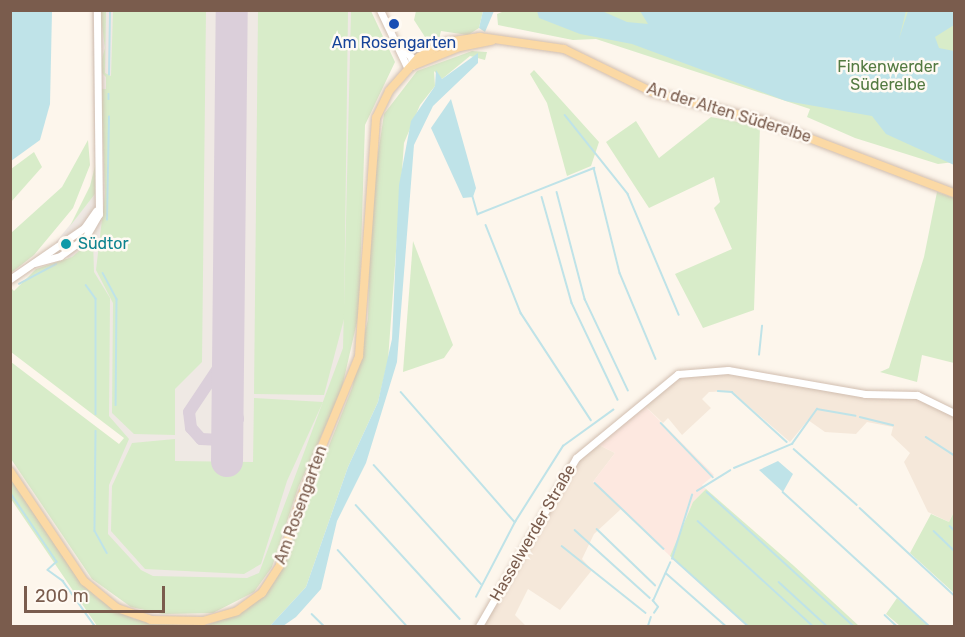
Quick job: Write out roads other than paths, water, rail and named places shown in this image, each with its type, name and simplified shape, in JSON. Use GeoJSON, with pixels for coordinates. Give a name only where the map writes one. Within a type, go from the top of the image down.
{"type":"FeatureCollection","features":[{"type":"Feature","properties":{"kind":"main road","name":"An der Alten Süderelbe"},"geometry":{"type":"LineString","coordinates":[[430,48],[474,37],[564,49],[652,92],[733,112],[954,193]]}},
{"type":"Feature","properties":{"kind":"main road","name":"An der Alten Süderelbe"},"geometry":{"type":"LineString","coordinates":[[410,68],[460,47],[503,40]]}},
{"type":"Feature","properties":{"kind":"main road"},"geometry":{"type":"LineString","coordinates":[[410,68],[430,48]]}},
{"type":"Feature","properties":{"kind":"main road","name":"Am Rosengarten"},"geometry":{"type":"LineString","coordinates":[[10,471],[80,575],[117,608],[151,620],[203,621],[237,611],[262,593],[280,565],[307,481],[353,376],[365,316],[372,135],[386,97],[410,68]]}},
{"type":"Feature","properties":{"kind":"street"},"geometry":{"type":"LineString","coordinates":[[34,262],[60,256],[85,238],[100,209],[98,10]]}},
{"type":"Feature","properties":{"kind":"street"},"geometry":{"type":"LineString","coordinates":[[380,10],[410,68]]}},
{"type":"Feature","properties":{"kind":"street"},"geometry":{"type":"LineString","coordinates":[[394,40],[402,47],[410,68]]}},
{"type":"Feature","properties":{"kind":"street"},"geometry":{"type":"LineString","coordinates":[[402,47],[430,48]]}},
{"type":"Feature","properties":{"kind":"street"},"geometry":{"type":"LineString","coordinates":[[10,279],[83,225],[101,197]]}},
{"type":"Feature","properties":{"kind":"street","name":"Hasselwerder Straße"},"geometry":{"type":"LineString","coordinates":[[479,627],[576,458],[678,374],[728,370],[865,394],[917,395],[954,413]]}},
{"type":"Feature","properties":{"kind":"water"},"geometry":{"type":"Polygon","coordinates":[[[11,10],[52,11],[50,104],[40,140],[11,161],[11,10]]]}},
{"type":"Feature","properties":{"kind":"water"},"geometry":{"type":"Polygon","coordinates":[[[483,11],[494,11],[485,32],[479,28],[483,11]]]}},
{"type":"Feature","properties":{"kind":"water","name":"Finkenwerder Süderelbe"},"geometry":{"type":"Polygon","coordinates":[[[537,11],[602,11],[627,22],[648,24],[640,11],[906,11],[899,39],[908,11],[954,11],[954,25],[935,37],[939,48],[954,51],[954,165],[886,134],[872,116],[786,101],[632,44],[580,34],[539,18],[537,11]]]}},
{"type":"Feature","properties":{"kind":"water"},"geometry":{"type":"Polygon","coordinates":[[[478,53],[478,63],[433,106],[414,145],[397,362],[366,463],[337,521],[321,589],[296,617],[283,626],[270,626],[306,587],[348,467],[378,402],[392,339],[399,185],[411,121],[435,86],[436,70],[442,79],[478,53]]]}},
{"type":"Feature","properties":{"kind":"water"},"geometry":{"type":"Polygon","coordinates":[[[451,99],[476,188],[473,197],[463,198],[431,128],[451,99]]]}},
{"type":"Feature","properties":{"kind":"water"},"geometry":{"type":"Polygon","coordinates":[[[778,461],[793,474],[783,492],[759,470],[778,461]]]}},
{"type":"Feature","properties":{"kind":"waterway"},"geometry":{"type":"LineString","coordinates":[[109,75],[110,10]]}},
{"type":"Feature","properties":{"kind":"waterway"},"geometry":{"type":"LineString","coordinates":[[109,94],[109,99]]}},
{"type":"Feature","properties":{"kind":"waterway"},"geometry":{"type":"LineString","coordinates":[[565,115],[628,194],[679,315]]}},
{"type":"Feature","properties":{"kind":"waterway"},"geometry":{"type":"LineString","coordinates":[[107,220],[109,117]]}},
{"type":"Feature","properties":{"kind":"waterway"},"geometry":{"type":"LineString","coordinates":[[473,197],[478,214],[594,168],[620,273],[656,359]]}},
{"type":"Feature","properties":{"kind":"waterway"},"geometry":{"type":"LineString","coordinates":[[557,192],[585,299],[628,390]]}},
{"type":"Feature","properties":{"kind":"waterway"},"geometry":{"type":"LineString","coordinates":[[542,197],[572,303],[618,400]]}},
{"type":"Feature","properties":{"kind":"waterway"},"geometry":{"type":"LineString","coordinates":[[486,225],[521,313],[591,420]]}},
{"type":"Feature","properties":{"kind":"waterway"},"geometry":{"type":"LineString","coordinates":[[19,284],[56,264]]}},
{"type":"Feature","properties":{"kind":"waterway"},"geometry":{"type":"LineString","coordinates":[[103,273],[117,299],[116,405]]}},
{"type":"Feature","properties":{"kind":"waterway"},"geometry":{"type":"LineString","coordinates":[[86,285],[96,299],[96,414]]}},
{"type":"Feature","properties":{"kind":"waterway"},"geometry":{"type":"LineString","coordinates":[[759,355],[762,326]]}},
{"type":"Feature","properties":{"kind":"waterway"},"geometry":{"type":"LineString","coordinates":[[718,391],[732,392],[787,442]]}},
{"type":"Feature","properties":{"kind":"waterway"},"geometry":{"type":"LineString","coordinates":[[401,392],[515,522]]}},
{"type":"Feature","properties":{"kind":"waterway"},"geometry":{"type":"LineString","coordinates":[[734,468],[792,444],[817,409],[855,416]]}},
{"type":"Feature","properties":{"kind":"waterway"},"geometry":{"type":"LineString","coordinates":[[476,597],[515,522],[563,446],[613,410]]}},
{"type":"Feature","properties":{"kind":"waterway"},"geometry":{"type":"LineString","coordinates":[[860,417],[893,425]]}},
{"type":"Feature","properties":{"kind":"waterway"},"geometry":{"type":"LineString","coordinates":[[661,423],[713,477]]}},
{"type":"Feature","properties":{"kind":"waterway"},"geometry":{"type":"LineString","coordinates":[[96,431],[95,531],[107,553]]}},
{"type":"Feature","properties":{"kind":"waterway"},"geometry":{"type":"LineString","coordinates":[[926,437],[954,455]]}},
{"type":"Feature","properties":{"kind":"waterway"},"geometry":{"type":"LineString","coordinates":[[794,449],[857,505]]}},
{"type":"Feature","properties":{"kind":"waterway"},"geometry":{"type":"LineString","coordinates":[[374,465],[481,584]]}},
{"type":"Feature","properties":{"kind":"waterway"},"geometry":{"type":"LineString","coordinates":[[697,491],[730,470]]}},
{"type":"Feature","properties":{"kind":"waterway"},"geometry":{"type":"LineString","coordinates":[[595,483],[664,549]]}},
{"type":"Feature","properties":{"kind":"waterway"},"geometry":{"type":"LineString","coordinates":[[10,492],[57,562],[48,570],[63,581],[95,626]]}},
{"type":"Feature","properties":{"kind":"waterway"},"geometry":{"type":"LineString","coordinates":[[707,492],[854,626]]}},
{"type":"Feature","properties":{"kind":"waterway"},"geometry":{"type":"LineString","coordinates":[[783,492],[929,626]]}},
{"type":"Feature","properties":{"kind":"waterway"},"geometry":{"type":"LineString","coordinates":[[672,559],[692,495]]}},
{"type":"Feature","properties":{"kind":"waterway"},"geometry":{"type":"LineString","coordinates":[[356,505],[460,619]]}},
{"type":"Feature","properties":{"kind":"waterway"},"geometry":{"type":"LineString","coordinates":[[860,508],[954,595]]}},
{"type":"Feature","properties":{"kind":"waterway"},"geometry":{"type":"LineString","coordinates":[[698,521],[813,626]]}},
{"type":"Feature","properties":{"kind":"waterway"},"geometry":{"type":"LineString","coordinates":[[950,526],[954,530]]}},
{"type":"Feature","properties":{"kind":"waterway"},"geometry":{"type":"LineString","coordinates":[[597,529],[655,585]]}},
{"type":"Feature","properties":{"kind":"waterway"},"geometry":{"type":"LineString","coordinates":[[575,530],[650,598]]}},
{"type":"Feature","properties":{"kind":"waterway"},"geometry":{"type":"LineString","coordinates":[[934,531],[954,550]]}},
{"type":"Feature","properties":{"kind":"waterway"},"geometry":{"type":"LineString","coordinates":[[562,546],[646,613]]}},
{"type":"Feature","properties":{"kind":"waterway"},"geometry":{"type":"LineString","coordinates":[[338,550],[407,626]]}},
{"type":"Feature","properties":{"kind":"waterway"},"geometry":{"type":"LineString","coordinates":[[673,558],[748,626]]}},
{"type":"Feature","properties":{"kind":"waterway"},"geometry":{"type":"LineString","coordinates":[[654,613],[658,607],[653,601],[670,563]]}},
{"type":"Feature","properties":{"kind":"waterway"},"geometry":{"type":"LineString","coordinates":[[666,573],[726,626]]}},
{"type":"Feature","properties":{"kind":"waterway"},"geometry":{"type":"LineString","coordinates":[[779,582],[827,626]]}},
{"type":"Feature","properties":{"kind":"waterway"},"geometry":{"type":"LineString","coordinates":[[312,614],[324,626]]}},
{"type":"Feature","properties":{"kind":"waterway"},"geometry":{"type":"LineString","coordinates":[[885,615],[897,626]]}},
{"type":"Feature","properties":{"kind":"waterway"},"geometry":{"type":"LineString","coordinates":[[648,626],[651,617]]}},
{"type":"Feature","properties":{"kind":"place","name":"Am Rosengarten"},"geometry":{"type":"Point","coordinates":[394,24]}},
{"type":"Feature","properties":{"kind":"place","name":"Südtor"},"geometry":{"type":"Point","coordinates":[66,244]}}]}
